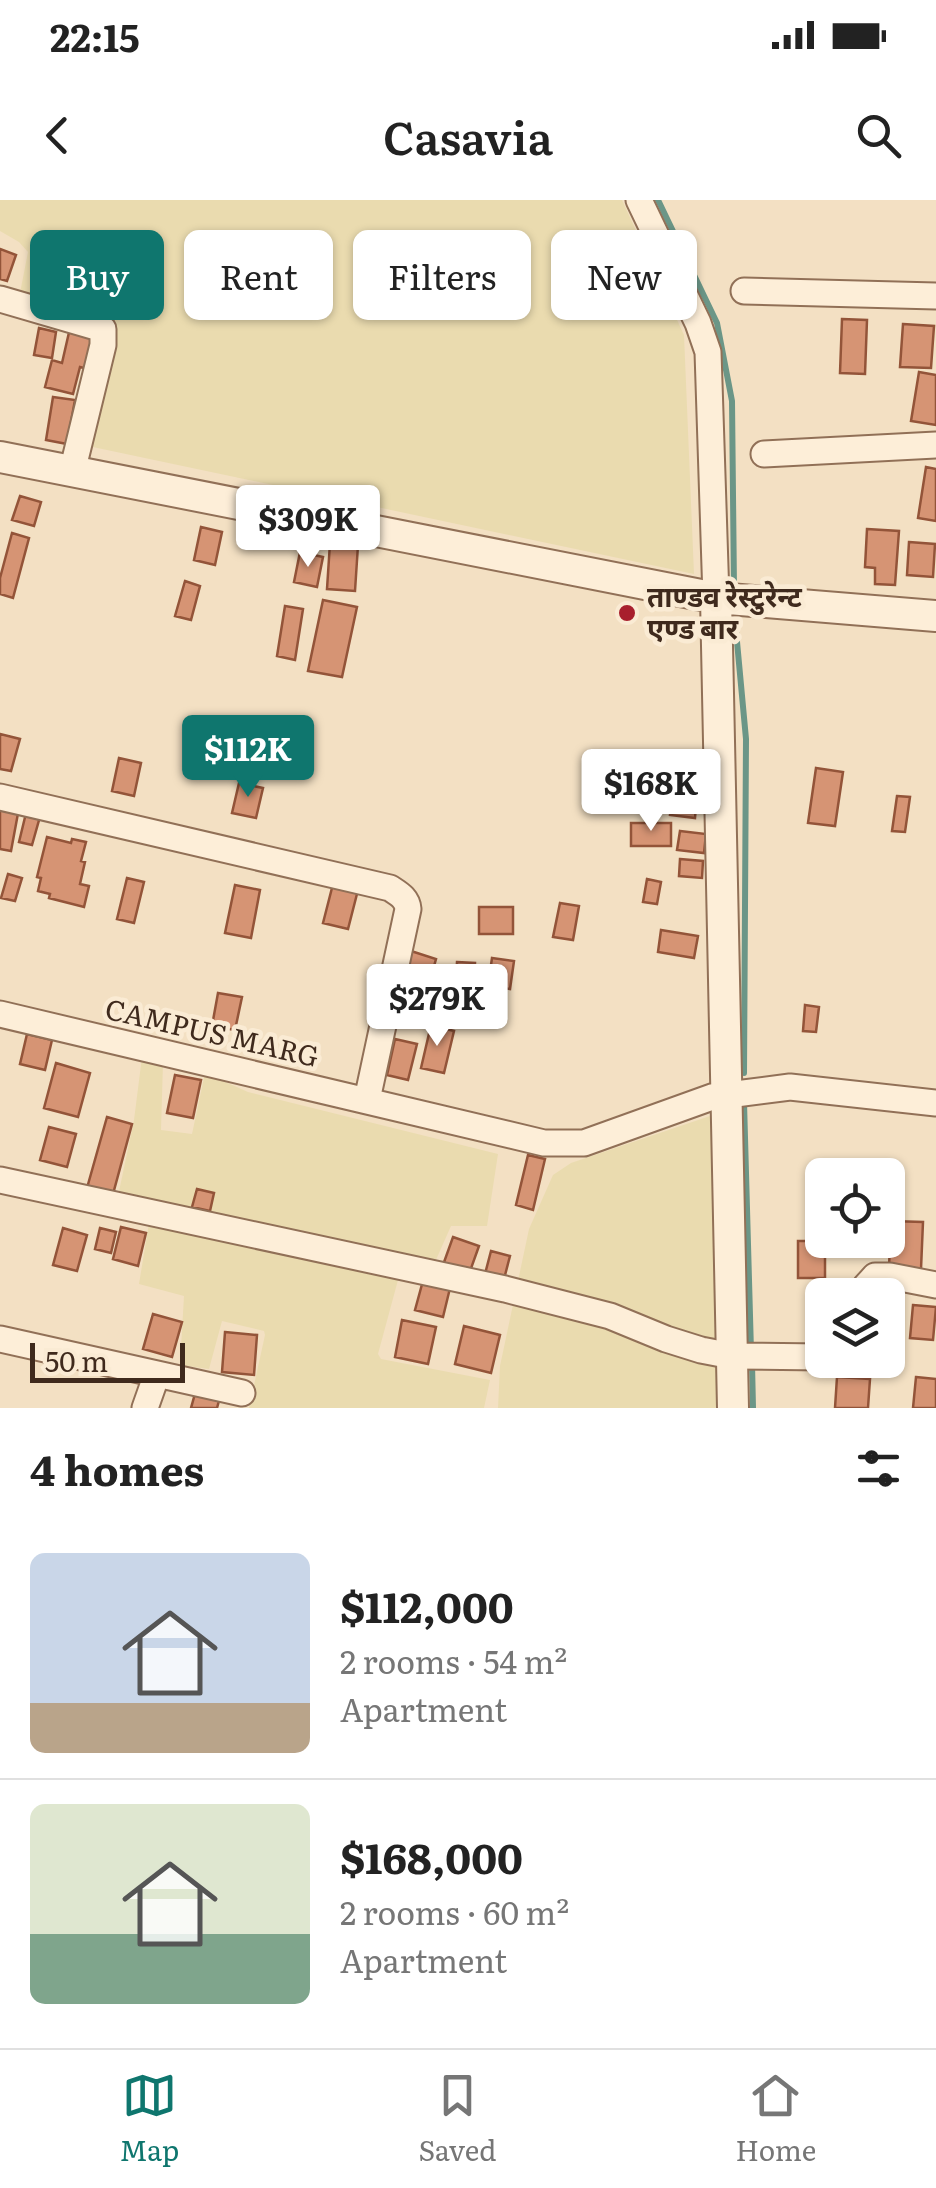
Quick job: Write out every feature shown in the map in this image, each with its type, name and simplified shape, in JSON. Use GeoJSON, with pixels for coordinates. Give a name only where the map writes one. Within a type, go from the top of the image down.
{"type":"FeatureCollection","features":[{"type":"Feature","properties":{"kind":"street"},"geometry":{"type":"LineString","coordinates":[[639,200],[708,352],[733,1408]]}},
{"type":"Feature","properties":{"kind":"street"},"geometry":{"type":"LineString","coordinates":[[744,291],[936,296]]}},
{"type":"Feature","properties":{"kind":"street"},"geometry":{"type":"LineString","coordinates":[[0,299],[102,329],[104,338],[72,472]]}},
{"type":"Feature","properties":{"kind":"street"},"geometry":{"type":"LineString","coordinates":[[764,454],[936,445]]}},
{"type":"Feature","properties":{"kind":"street"},"geometry":{"type":"LineString","coordinates":[[0,457],[716,598],[936,616]]}},
{"type":"Feature","properties":{"kind":"street"},"geometry":{"type":"LineString","coordinates":[[0,797],[390,888],[401,895],[408,909],[367,1100]]}},
{"type":"Feature","properties":{"kind":"street","name":"CAMPUS MARG"},"geometry":{"type":"LineString","coordinates":[[0,1014],[564,1145],[584,1143],[712,1097],[790,1087],[936,1102]]}},
{"type":"Feature","properties":{"kind":"street"},"geometry":{"type":"LineString","coordinates":[[0,1180],[505,1289],[610,1316],[701,1350],[732,1356],[805,1357]]}},
{"type":"Feature","properties":{"kind":"street"},"geometry":{"type":"LineString","coordinates":[[874,1278],[900,1278]]}},
{"type":"Feature","properties":{"kind":"street"},"geometry":{"type":"LineString","coordinates":[[905,1279],[936,1285]]}},
{"type":"Feature","properties":{"kind":"street"},"geometry":{"type":"LineString","coordinates":[[0,1339],[242,1393]]}},
{"type":"Feature","properties":{"kind":"street"},"geometry":{"type":"LineString","coordinates":[[145,1408],[157,1374]]}},
{"type":"Feature","properties":{"kind":"shaded area"},"geometry":{"type":"Polygon","coordinates":[[[0,200],[622,200],[636,230],[551,230],[551,320],[677,320],[684,335],[694,574],[88,446],[111,320],[164,320],[164,230],[30,230],[30,296],[20,293],[28,252],[0,231],[0,200]]]}},
{"type":"Feature","properties":{"kind":"shaded area"},"geometry":{"type":"Polygon","coordinates":[[[142,1057],[163,1063],[161,1130],[192,1134],[205,1073],[248,1092],[498,1154],[487,1226],[451,1226],[435,1262],[401,1269],[378,1354],[381,1359],[490,1380],[484,1408],[249,1408],[264,1331],[222,1321],[209,1369],[180,1365],[184,1296],[139,1284],[151,1211],[117,1201],[142,1057]]]}},
{"type":"Feature","properties":{"kind":"shaded area"},"geometry":{"type":"Polygon","coordinates":[[[710,1116],[718,1135],[721,1408],[498,1408],[500,1366],[529,1229],[553,1175],[571,1163],[710,1116]]]}},
{"type":"Feature","properties":{"kind":"building"},"geometry":{"type":"Polygon","coordinates":[[[0,249],[16,255],[7,281],[0,279],[0,249]]]}},
{"type":"Feature","properties":{"kind":"building"},"geometry":{"type":"Polygon","coordinates":[[[842,319],[867,320],[865,374],[840,373],[842,319]]]}},
{"type":"Feature","properties":{"kind":"building"},"geometry":{"type":"Polygon","coordinates":[[[903,324],[934,326],[931,368],[900,367],[903,324]]]}},
{"type":"Feature","properties":{"kind":"building"},"geometry":{"type":"Polygon","coordinates":[[[39,328],[56,332],[52,358],[34,355],[39,328]]]}},
{"type":"Feature","properties":{"kind":"building"},"geometry":{"type":"Polygon","coordinates":[[[70,328],[97,335],[88,369],[80,367],[73,394],[45,387],[52,360],[62,363],[70,328]]]}},
{"type":"Feature","properties":{"kind":"building"},"geometry":{"type":"Polygon","coordinates":[[[919,372],[936,375],[936,425],[911,421],[919,372]]]}},
{"type":"Feature","properties":{"kind":"building"},"geometry":{"type":"Polygon","coordinates":[[[53,397],[75,400],[67,444],[46,440],[53,397]]]}},
{"type":"Feature","properties":{"kind":"building"},"geometry":{"type":"Polygon","coordinates":[[[926,467],[936,469],[936,521],[918,518],[926,467]]]}},
{"type":"Feature","properties":{"kind":"building"},"geometry":{"type":"Polygon","coordinates":[[[20,496],[41,502],[34,526],[12,520],[20,496]]]}},
{"type":"Feature","properties":{"kind":"building"},"geometry":{"type":"Polygon","coordinates":[[[201,527],[222,532],[215,565],[194,560],[201,527]]]}},
{"type":"Feature","properties":{"kind":"building"},"geometry":{"type":"Polygon","coordinates":[[[867,529],[899,531],[895,585],[875,584],[875,568],[865,567],[867,529]]]}},
{"type":"Feature","properties":{"kind":"building"},"geometry":{"type":"Polygon","coordinates":[[[12,533],[29,538],[13,598],[0,594],[0,578],[12,533]]]}},
{"type":"Feature","properties":{"kind":"building"},"geometry":{"type":"Polygon","coordinates":[[[909,542],[935,544],[933,577],[907,575],[909,542]]]}},
{"type":"Feature","properties":{"kind":"building"},"geometry":{"type":"Polygon","coordinates":[[[330,543],[358,545],[355,591],[327,589],[330,543]]]}},
{"type":"Feature","properties":{"kind":"building"},"geometry":{"type":"Polygon","coordinates":[[[300,552],[323,557],[317,587],[294,582],[300,552]]]}},
{"type":"Feature","properties":{"kind":"building"},"geometry":{"type":"Polygon","coordinates":[[[185,581],[200,586],[191,620],[175,616],[185,581]]]}},
{"type":"Feature","properties":{"kind":"building"},"geometry":{"type":"Polygon","coordinates":[[[323,600],[357,607],[342,677],[308,671],[323,600]]]}},
{"type":"Feature","properties":{"kind":"building"},"geometry":{"type":"Polygon","coordinates":[[[285,606],[303,609],[295,660],[277,656],[285,606]]]}},
{"type":"Feature","properties":{"kind":"building"},"geometry":{"type":"Polygon","coordinates":[[[0,734],[20,739],[11,771],[0,769],[0,734]]]}},
{"type":"Feature","properties":{"kind":"building"},"geometry":{"type":"Polygon","coordinates":[[[119,758],[141,763],[134,796],[112,791],[119,758]]]}},
{"type":"Feature","properties":{"kind":"building"},"geometry":{"type":"Polygon","coordinates":[[[816,768],[843,772],[835,826],[808,823],[816,768]]]}},
{"type":"Feature","properties":{"kind":"building"},"geometry":{"type":"Polygon","coordinates":[[[239,783],[263,788],[256,818],[232,813],[239,783]]]}},
{"type":"Feature","properties":{"kind":"building"},"geometry":{"type":"Polygon","coordinates":[[[673,791],[697,794],[695,818],[670,815],[673,791]]]}},
{"type":"Feature","properties":{"kind":"building"},"geometry":{"type":"Polygon","coordinates":[[[897,796],[910,797],[905,832],[892,831],[897,796]]]}},
{"type":"Feature","properties":{"kind":"building"},"geometry":{"type":"Polygon","coordinates":[[[0,804],[19,808],[11,851],[0,849],[0,804]]]}},
{"type":"Feature","properties":{"kind":"building"},"geometry":{"type":"Polygon","coordinates":[[[27,809],[41,813],[32,845],[19,842],[27,809]]]}},
{"type":"Feature","properties":{"kind":"building"},"geometry":{"type":"Polygon","coordinates":[[[631,823],[671,823],[671,846],[631,846],[631,823]]]}},
{"type":"Feature","properties":{"kind":"building"},"geometry":{"type":"Polygon","coordinates":[[[680,831],[706,834],[704,853],[677,850],[680,831]]]}},
{"type":"Feature","properties":{"kind":"building"},"geometry":{"type":"Polygon","coordinates":[[[47,837],[86,842],[80,884],[89,886],[84,907],[38,891],[41,878],[37,877],[47,837]]]}},
{"type":"Feature","properties":{"kind":"building"},"geometry":{"type":"Polygon","coordinates":[[[680,859],[703,861],[702,878],[679,876],[680,859]]]}},
{"type":"Feature","properties":{"kind":"building"},"geometry":{"type":"Polygon","coordinates":[[[8,874],[22,878],[15,901],[1,898],[8,874]]]}},
{"type":"Feature","properties":{"kind":"building"},"geometry":{"type":"Polygon","coordinates":[[[127,878],[144,882],[134,923],[117,919],[127,878]]]}},
{"type":"Feature","properties":{"kind":"building"},"geometry":{"type":"Polygon","coordinates":[[[647,879],[661,882],[657,904],[643,902],[647,879]]]}},
{"type":"Feature","properties":{"kind":"building"},"geometry":{"type":"Polygon","coordinates":[[[333,884],[358,890],[348,929],[323,923],[333,884]]]}},
{"type":"Feature","properties":{"kind":"building"},"geometry":{"type":"Polygon","coordinates":[[[235,885],[260,890],[251,938],[225,933],[235,885]]]}},
{"type":"Feature","properties":{"kind":"building"},"geometry":{"type":"Polygon","coordinates":[[[560,903],[579,906],[573,940],[553,937],[560,903]]]}},
{"type":"Feature","properties":{"kind":"building"},"geometry":{"type":"Polygon","coordinates":[[[479,907],[513,907],[513,934],[479,934],[479,907]]]}},
{"type":"Feature","properties":{"kind":"building"},"geometry":{"type":"Polygon","coordinates":[[[661,930],[698,936],[694,958],[658,952],[661,930]]]}},
{"type":"Feature","properties":{"kind":"building"},"geometry":{"type":"Polygon","coordinates":[[[411,951],[436,959],[429,984],[404,976],[411,951]]]}},
{"type":"Feature","properties":{"kind":"building"},"geometry":{"type":"Polygon","coordinates":[[[492,958],[514,961],[510,989],[488,986],[492,958]]]}},
{"type":"Feature","properties":{"kind":"building"},"geometry":{"type":"Polygon","coordinates":[[[457,962],[475,963],[473,998],[455,997],[457,962]]]}},
{"type":"Feature","properties":{"kind":"building"},"geometry":{"type":"Polygon","coordinates":[[[218,993],[242,997],[235,1030],[212,1026],[218,993]]]}},
{"type":"Feature","properties":{"kind":"building"},"geometry":{"type":"Polygon","coordinates":[[[805,1005],[819,1007],[816,1032],[803,1031],[805,1005]]]}},
{"type":"Feature","properties":{"kind":"building"},"geometry":{"type":"Polygon","coordinates":[[[431,1025],[454,1031],[444,1073],[421,1068],[431,1025]]]}},
{"type":"Feature","properties":{"kind":"building"},"geometry":{"type":"Polygon","coordinates":[[[27,1034],[52,1040],[45,1070],[20,1064],[27,1034]]]}},
{"type":"Feature","properties":{"kind":"building"},"geometry":{"type":"Polygon","coordinates":[[[395,1039],[417,1044],[408,1080],[387,1075],[395,1039]]]}},
{"type":"Feature","properties":{"kind":"building"},"geometry":{"type":"Polygon","coordinates":[[[56,1063],[90,1073],[78,1117],[44,1108],[56,1063]]]}},
{"type":"Feature","properties":{"kind":"building"},"geometry":{"type":"Polygon","coordinates":[[[175,1075],[201,1080],[193,1118],[167,1113],[175,1075]]]}},
{"type":"Feature","properties":{"kind":"building"},"geometry":{"type":"Polygon","coordinates":[[[107,1117],[132,1124],[113,1194],[87,1188],[107,1117]]]}},
{"type":"Feature","properties":{"kind":"building"},"geometry":{"type":"Polygon","coordinates":[[[49,1127],[76,1134],[67,1167],[40,1160],[49,1127]]]}},
{"type":"Feature","properties":{"kind":"building"},"geometry":{"type":"Polygon","coordinates":[[[528,1155],[545,1159],[533,1210],[516,1205],[528,1155]]]}},
{"type":"Feature","properties":{"kind":"building"},"geometry":{"type":"Polygon","coordinates":[[[197,1189],[214,1193],[210,1211],[192,1207],[197,1189]]]}},
{"type":"Feature","properties":{"kind":"building"},"geometry":{"type":"Polygon","coordinates":[[[905,1221],[923,1222],[921,1269],[889,1267],[889,1258],[905,1258],[905,1221]]]}},
{"type":"Feature","properties":{"kind":"building"},"geometry":{"type":"Polygon","coordinates":[[[121,1227],[146,1233],[138,1266],[113,1259],[121,1227]]]}},
{"type":"Feature","properties":{"kind":"building"},"geometry":{"type":"Polygon","coordinates":[[[63,1228],[87,1235],[77,1271],[53,1265],[63,1228]]]}},
{"type":"Feature","properties":{"kind":"building"},"geometry":{"type":"Polygon","coordinates":[[[100,1228],[116,1232],[111,1253],[95,1249],[100,1228]]]}},
{"type":"Feature","properties":{"kind":"building"},"geometry":{"type":"Polygon","coordinates":[[[453,1237],[479,1246],[469,1274],[443,1265],[453,1237]]]}},
{"type":"Feature","properties":{"kind":"building"},"geometry":{"type":"Polygon","coordinates":[[[798,1241],[805,1241],[805,1258],[825,1258],[825,1278],[798,1278],[798,1241]]]}},
{"type":"Feature","properties":{"kind":"building"},"geometry":{"type":"Polygon","coordinates":[[[491,1251],[510,1256],[504,1279],[485,1274],[491,1251]]]}},
{"type":"Feature","properties":{"kind":"building"},"geometry":{"type":"Polygon","coordinates":[[[424,1277],[451,1284],[443,1317],[415,1310],[424,1277]]]}},
{"type":"Feature","properties":{"kind":"building"},"geometry":{"type":"Polygon","coordinates":[[[913,1305],[936,1307],[933,1340],[910,1338],[913,1305]]]}},
{"type":"Feature","properties":{"kind":"building"},"geometry":{"type":"Polygon","coordinates":[[[153,1314],[182,1322],[172,1357],[143,1349],[153,1314]]]}},
{"type":"Feature","properties":{"kind":"building"},"geometry":{"type":"Polygon","coordinates":[[[402,1320],[436,1327],[428,1364],[395,1357],[402,1320]]]}},
{"type":"Feature","properties":{"kind":"building"},"geometry":{"type":"Polygon","coordinates":[[[464,1326],[500,1335],[491,1373],[455,1364],[464,1326]]]}},
{"type":"Feature","properties":{"kind":"building"},"geometry":{"type":"Polygon","coordinates":[[[225,1332],[257,1335],[254,1375],[222,1372],[225,1332]]]}},
{"type":"Feature","properties":{"kind":"building"},"geometry":{"type":"Polygon","coordinates":[[[916,1377],[936,1379],[936,1408],[913,1408],[916,1377]]]}},
{"type":"Feature","properties":{"kind":"building"},"geometry":{"type":"Polygon","coordinates":[[[837,1378],[870,1379],[868,1408],[835,1408],[837,1378]]]}},
{"type":"Feature","properties":{"kind":"building"},"geometry":{"type":"Polygon","coordinates":[[[196,1390],[220,1397],[217,1408],[191,1408],[196,1390]]]}},
{"type":"Feature","properties":{"kind":"waterway"},"geometry":{"type":"LineString","coordinates":[[658,200],[717,323],[732,401],[734,588]]}},
{"type":"Feature","properties":{"kind":"waterway"},"geometry":{"type":"LineString","coordinates":[[735,620],[746,739],[744,1073]]}},
{"type":"Feature","properties":{"kind":"waterway"},"geometry":{"type":"LineString","coordinates":[[744,1102],[751,1351]]}},
{"type":"Feature","properties":{"kind":"waterway"},"geometry":{"type":"LineString","coordinates":[[752,1363],[753,1408]]}},
{"type":"Feature","properties":{"kind":"place","name":"ताण्डव रेस्टुरेन्ट एण्ड बार"},"geometry":{"type":"Point","coordinates":[627,613]}}]}
